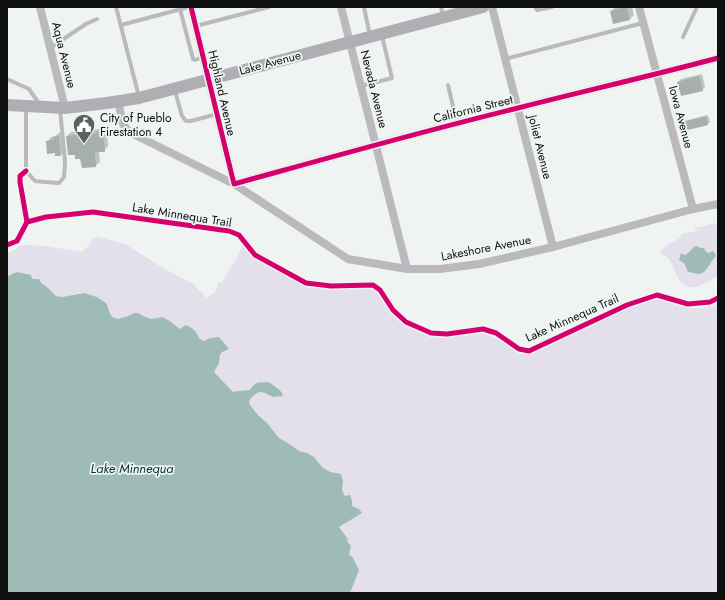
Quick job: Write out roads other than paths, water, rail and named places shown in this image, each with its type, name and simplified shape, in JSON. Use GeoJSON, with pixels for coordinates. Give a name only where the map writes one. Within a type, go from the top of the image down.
{"type":"FeatureCollection","features":[{"type":"Feature","properties":{"kind":"main road","name":"Lake Avenue"},"geometry":{"type":"LineString","coordinates":[[7,105],[62,108],[118,102],[139,98],[376,35],[442,12],[484,7]]}},
{"type":"Feature","properties":{"kind":"street","name":"Aqua Avenue"},"geometry":{"type":"LineString","coordinates":[[40,7],[62,108]]}},
{"type":"Feature","properties":{"kind":"street","name":"Highland Avenue"},"geometry":{"type":"LineString","coordinates":[[190,7],[204,57],[234,184]]}},
{"type":"Feature","properties":{"kind":"street","name":"Nevada Avenue"},"geometry":{"type":"LineString","coordinates":[[341,7],[407,270]]}},
{"type":"Feature","properties":{"kind":"street","name":"Joliet Avenue"},"geometry":{"type":"LineString","coordinates":[[492,7],[553,247]]}},
{"type":"Feature","properties":{"kind":"street","name":"Iowa Avenue"},"geometry":{"type":"LineString","coordinates":[[639,7],[693,209]]}},
{"type":"Feature","properties":{"kind":"street","name":"California Street"},"geometry":{"type":"LineString","coordinates":[[234,184],[376,144],[718,58]]}},
{"type":"Feature","properties":{"kind":"street","name":"Lakeshore Avenue"},"geometry":{"type":"LineString","coordinates":[[118,102],[123,124],[129,132],[234,184],[348,259],[407,270],[440,270],[479,264],[553,247],[693,209],[718,204]]}},
{"type":"Feature","properties":{"kind":"lane"},"geometry":{"type":"LineString","coordinates":[[116,7],[139,98]]}},
{"type":"Feature","properties":{"kind":"lane"},"geometry":{"type":"LineString","coordinates":[[121,25],[190,7]]}},
{"type":"Feature","properties":{"kind":"lane"},"geometry":{"type":"LineString","coordinates":[[196,26],[269,7]]}},
{"type":"Feature","properties":{"kind":"lane"},"geometry":{"type":"LineString","coordinates":[[361,86],[392,78],[364,7]]}},
{"type":"Feature","properties":{"kind":"lane"},"geometry":{"type":"LineString","coordinates":[[535,7],[536,10],[552,7]]}},
{"type":"Feature","properties":{"kind":"lane"},"geometry":{"type":"LineString","coordinates":[[683,37],[698,7]]}},
{"type":"Feature","properties":{"kind":"lane"},"geometry":{"type":"LineString","coordinates":[[180,9],[193,59],[195,60],[204,57]]}},
{"type":"Feature","properties":{"kind":"lane"},"geometry":{"type":"LineString","coordinates":[[50,48],[86,24],[97,19]]}},
{"type":"Feature","properties":{"kind":"lane"},"geometry":{"type":"LineString","coordinates":[[505,59],[643,23]]}},
{"type":"Feature","properties":{"kind":"lane"},"geometry":{"type":"LineString","coordinates":[[7,79],[29,89],[41,107]]}},
{"type":"Feature","properties":{"kind":"lane"},"geometry":{"type":"LineString","coordinates":[[448,85],[458,123]]}},
{"type":"Feature","properties":{"kind":"lane"},"geometry":{"type":"LineString","coordinates":[[175,89],[182,116],[186,121],[217,114]]}},
{"type":"Feature","properties":{"kind":"lane"},"geometry":{"type":"LineString","coordinates":[[26,106],[26,171],[35,181],[45,182],[59,182],[64,177],[65,162],[62,108]]}},
{"type":"Feature","properties":{"kind":"water"},"geometry":{"type":"Polygon","coordinates":[[[697,246],[704,248],[708,253],[713,251],[716,256],[706,270],[700,274],[688,272],[684,263],[679,260],[681,253],[684,255],[687,254],[697,246]]]}},
{"type":"Feature","properties":{"kind":"water","name":"Lake Minnequa"},"geometry":{"type":"Polygon","coordinates":[[[18,272],[31,275],[32,279],[39,279],[41,283],[56,296],[62,297],[84,293],[97,297],[106,303],[112,317],[118,319],[134,313],[138,313],[151,319],[163,317],[180,329],[186,325],[195,331],[199,338],[204,341],[210,338],[219,337],[229,349],[222,352],[220,355],[219,363],[214,372],[233,392],[250,390],[256,383],[260,382],[269,382],[279,389],[283,396],[273,397],[259,392],[249,401],[250,405],[279,438],[299,451],[314,457],[322,467],[330,472],[341,474],[343,481],[342,490],[345,496],[350,495],[352,506],[359,509],[362,513],[339,527],[348,539],[347,541],[351,546],[349,554],[353,558],[359,570],[350,593],[7,593],[7,277],[18,272]]]}},
{"type":"Feature","properties":{"kind":"place","name":"City of Pueblo Firestation 4"},"geometry":{"type":"Point","coordinates":[84,144]}}]}
